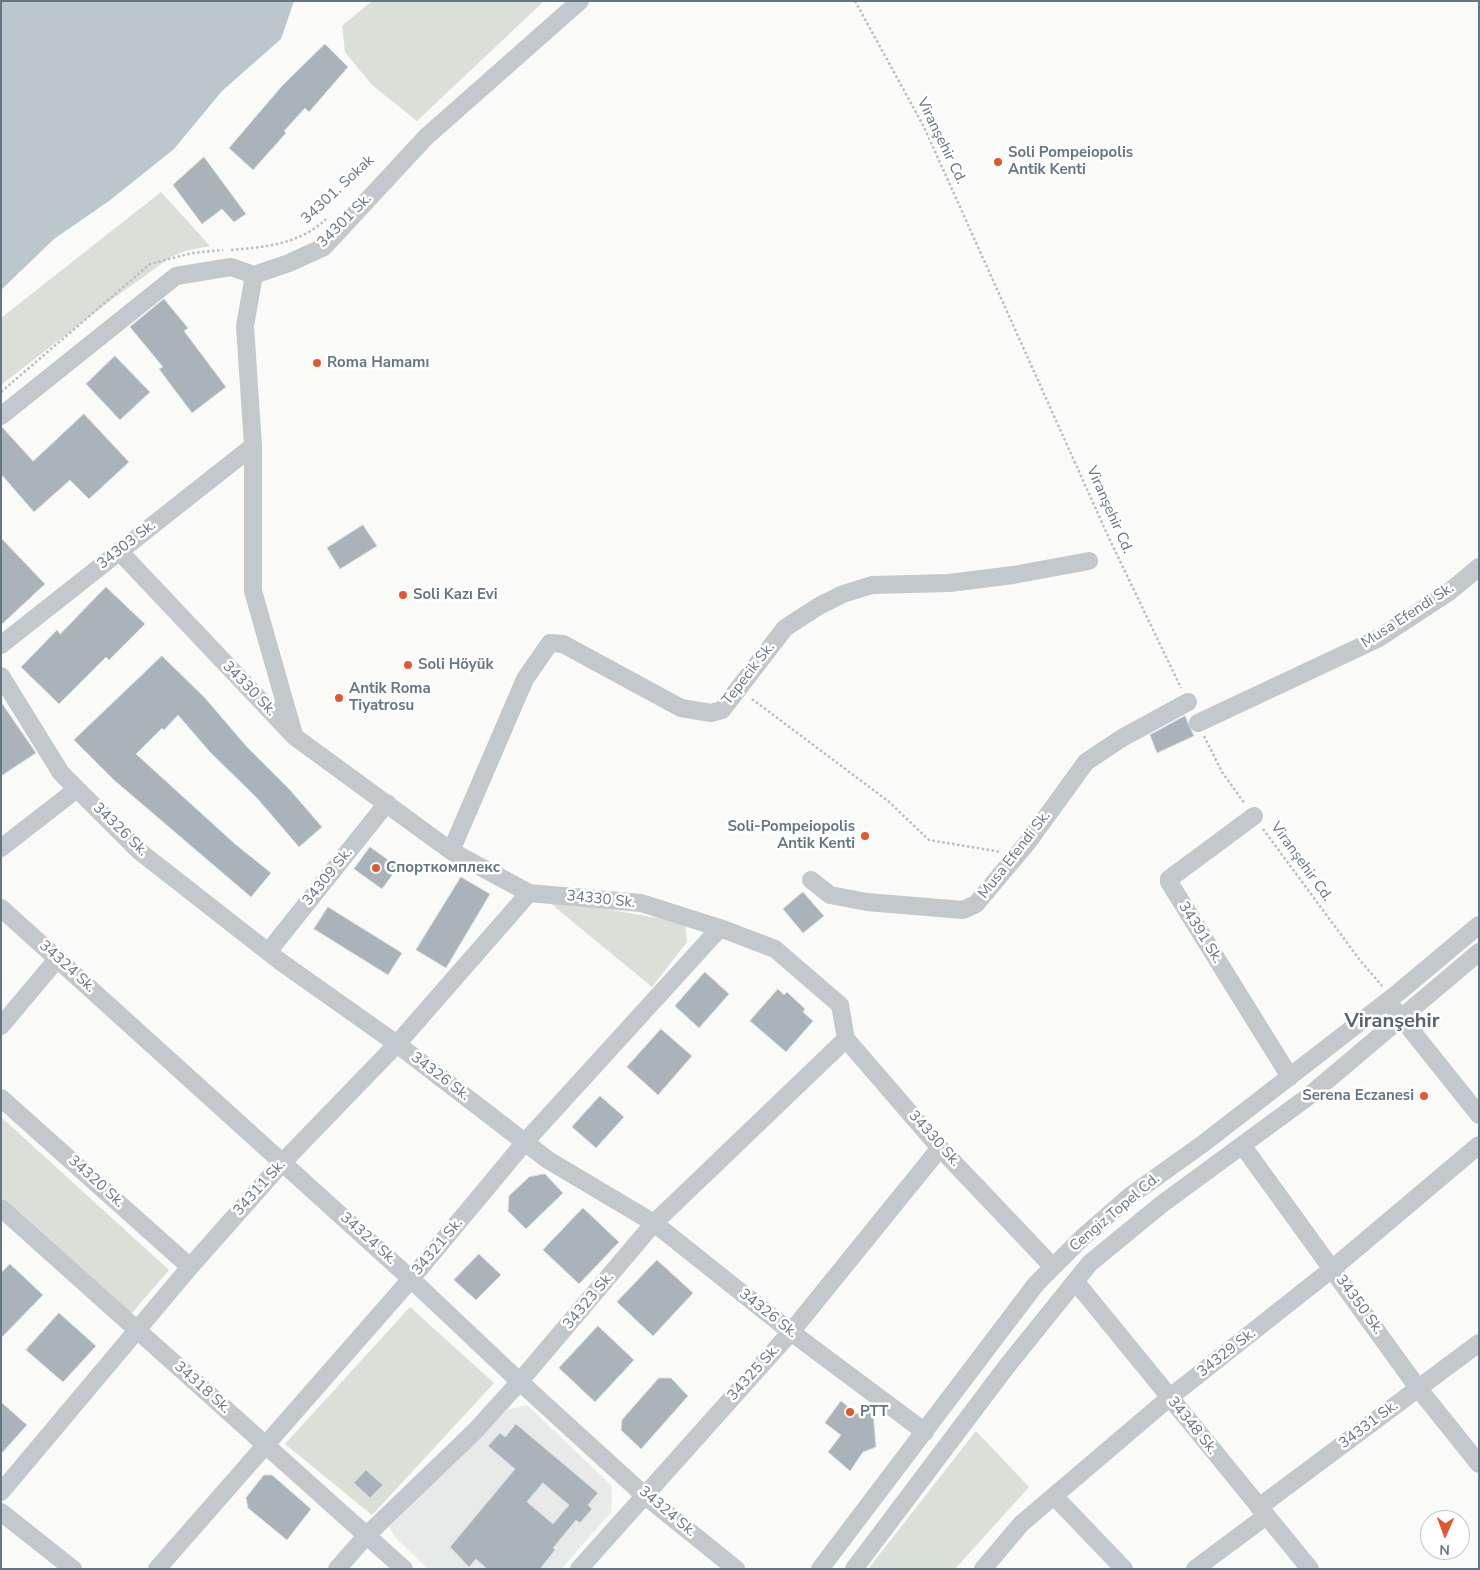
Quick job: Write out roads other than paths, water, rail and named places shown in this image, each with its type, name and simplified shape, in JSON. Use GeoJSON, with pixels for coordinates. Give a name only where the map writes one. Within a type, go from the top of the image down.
{"type":"FeatureCollection","features":[{"type":"Feature","properties":{"kind":"street","name":"34301 Sk."},"geometry":{"type":"LineString","coordinates":[[254,275],[324,247],[426,137],[580,1]]}},
{"type":"Feature","properties":{"kind":"street"},"geometry":{"type":"LineString","coordinates":[[1,416],[176,276],[231,268],[254,275],[245,326],[253,446],[253,591],[295,737]]}},
{"type":"Feature","properties":{"kind":"street","name":"34303 Sk."},"geometry":{"type":"LineString","coordinates":[[1,645],[253,446]]}},
{"type":"Feature","properties":{"kind":"street","name":"34330 Sk."},"geometry":{"type":"LineString","coordinates":[[119,551],[295,737],[451,851],[529,893],[641,903],[720,928],[775,950],[840,1005],[846,1039],[940,1148],[1053,1267]]}},
{"type":"Feature","properties":{"kind":"street","name":"Tepecik Sk."},"geometry":{"type":"LineString","coordinates":[[451,851],[525,679],[550,644],[562,644],[681,708],[711,713],[722,710],[785,628],[842,594],[872,585],[949,583],[1089,561]]}},
{"type":"Feature","properties":{"kind":"street","name":"Musa Efendi Sk."},"geometry":{"type":"LineString","coordinates":[[1198,723],[1379,638],[1449,592],[1479,567]]}},
{"type":"Feature","properties":{"kind":"street","name":"34326 Sk."},"geometry":{"type":"LineString","coordinates":[[1,676],[61,773],[139,851],[268,952],[397,1044],[548,1160],[654,1223],[791,1332],[924,1432]]}},
{"type":"Feature","properties":{"kind":"street","name":"Musa Efendi Sk."},"geometry":{"type":"LineString","coordinates":[[811,880],[830,895],[867,902],[963,910],[976,904],[1017,855],[1086,762],[1122,738],[1188,702]]}},
{"type":"Feature","properties":{"kind":"street"},"geometry":{"type":"LineString","coordinates":[[1,848],[77,789]]}},
{"type":"Feature","properties":{"kind":"street","name":"34309 Sk."},"geometry":{"type":"LineString","coordinates":[[268,952],[387,803]]}},
{"type":"Feature","properties":{"kind":"street","name":"34391 Sk."},"geometry":{"type":"LineString","coordinates":[[1254,816],[1183,867],[1169,879],[1169,882],[1290,1077]]}},
{"type":"Feature","properties":{"kind":"street","name":"34311 Sk."},"geometry":{"type":"LineString","coordinates":[[1,1492],[190,1267],[282,1163],[397,1044],[529,893]]}},
{"type":"Feature","properties":{"kind":"street","name":"34324 Sk."},"geometry":{"type":"LineString","coordinates":[[1,908],[412,1279],[520,1382],[644,1495],[736,1569]]}},
{"type":"Feature","properties":{"kind":"street","name":"Cengiz Topel Cd."},"geometry":{"type":"LineString","coordinates":[[820,1569],[1036,1284],[1083,1236],[1130,1196],[1204,1143],[1390,999],[1479,925]]}},
{"type":"Feature","properties":{"kind":"street","name":"34321 Sk."},"geometry":{"type":"LineString","coordinates":[[157,1569],[412,1279],[525,1142],[720,928]]}},
{"type":"Feature","properties":{"kind":"street","name":"Cengiz Topel Cd."},"geometry":{"type":"LineString","coordinates":[[854,1569],[1007,1366],[1090,1263],[1162,1204],[1305,1098],[1369,1042],[1401,1018],[1479,952]]}},
{"type":"Feature","properties":{"kind":"street"},"geometry":{"type":"LineString","coordinates":[[1,1026],[58,958]]}},
{"type":"Feature","properties":{"kind":"street"},"geometry":{"type":"LineString","coordinates":[[1390,999],[1401,1018],[1479,1115]]}},
{"type":"Feature","properties":{"kind":"street","name":"34323 Sk."},"geometry":{"type":"LineString","coordinates":[[337,1569],[367,1535],[475,1431],[520,1382],[654,1223],[846,1039]]}},
{"type":"Feature","properties":{"kind":"street","name":"34320 Sk."},"geometry":{"type":"LineString","coordinates":[[1,1098],[190,1267]]}},
{"type":"Feature","properties":{"kind":"street","name":"34350 Sk."},"geometry":{"type":"LineString","coordinates":[[1242,1145],[1418,1388],[1479,1464]]}},
{"type":"Feature","properties":{"kind":"street","name":"34329 Sk."},"geometry":{"type":"LineString","coordinates":[[983,1569],[1021,1524],[1169,1398],[1332,1269],[1479,1145]]}},
{"type":"Feature","properties":{"kind":"street","name":"34325 Sk."},"geometry":{"type":"LineString","coordinates":[[579,1569],[791,1332],[940,1148]]}},
{"type":"Feature","properties":{"kind":"street","name":"34318 Sk."},"geometry":{"type":"LineString","coordinates":[[1,1208],[404,1569]]}},
{"type":"Feature","properties":{"kind":"street","name":"34348 Sk."},"geometry":{"type":"LineString","coordinates":[[1075,1281],[1310,1569]]}},
{"type":"Feature","properties":{"kind":"street","name":"34331 Sk."},"geometry":{"type":"LineString","coordinates":[[1195,1569],[1262,1511],[1418,1388],[1479,1343]]}},
{"type":"Feature","properties":{"kind":"street"},"geometry":{"type":"LineString","coordinates":[[1054,1496],[1124,1569]]}},
{"type":"Feature","properties":{"kind":"street"},"geometry":{"type":"LineString","coordinates":[[1,1512],[73,1569]]}},
{"type":"Feature","properties":{"kind":"place","name":"Soli Pompeiopolis Antik Kenti"},"geometry":{"type":"Point","coordinates":[998,162]}},
{"type":"Feature","properties":{"kind":"place","name":"Roma Hamamı"},"geometry":{"type":"Point","coordinates":[317,363]}},
{"type":"Feature","properties":{"kind":"place","name":"Soli Kazı Evi"},"geometry":{"type":"Point","coordinates":[403,595]}},
{"type":"Feature","properties":{"kind":"place","name":"Soli Höyük"},"geometry":{"type":"Point","coordinates":[408,665]}},
{"type":"Feature","properties":{"kind":"place","name":"Antik Roma Tiyatrosu"},"geometry":{"type":"Point","coordinates":[339,698]}},
{"type":"Feature","properties":{"kind":"place","name":"Soli-Pompeiopolis Antik Kenti"},"geometry":{"type":"Point","coordinates":[865,836]}},
{"type":"Feature","properties":{"kind":"place","name":"Спорткомплекс"},"geometry":{"type":"Point","coordinates":[376,868]}},
{"type":"Feature","properties":{"kind":"place","name":"Serena Eczanesi"},"geometry":{"type":"Point","coordinates":[1424,1096]}},
{"type":"Feature","properties":{"kind":"place","name":"PTT"},"geometry":{"type":"Point","coordinates":[850,1412]}},
{"type":"Feature","properties":{"kind":"district","name":"Viranşehir"},"geometry":{"type":"Point","coordinates":[1392,1022]}}]}
